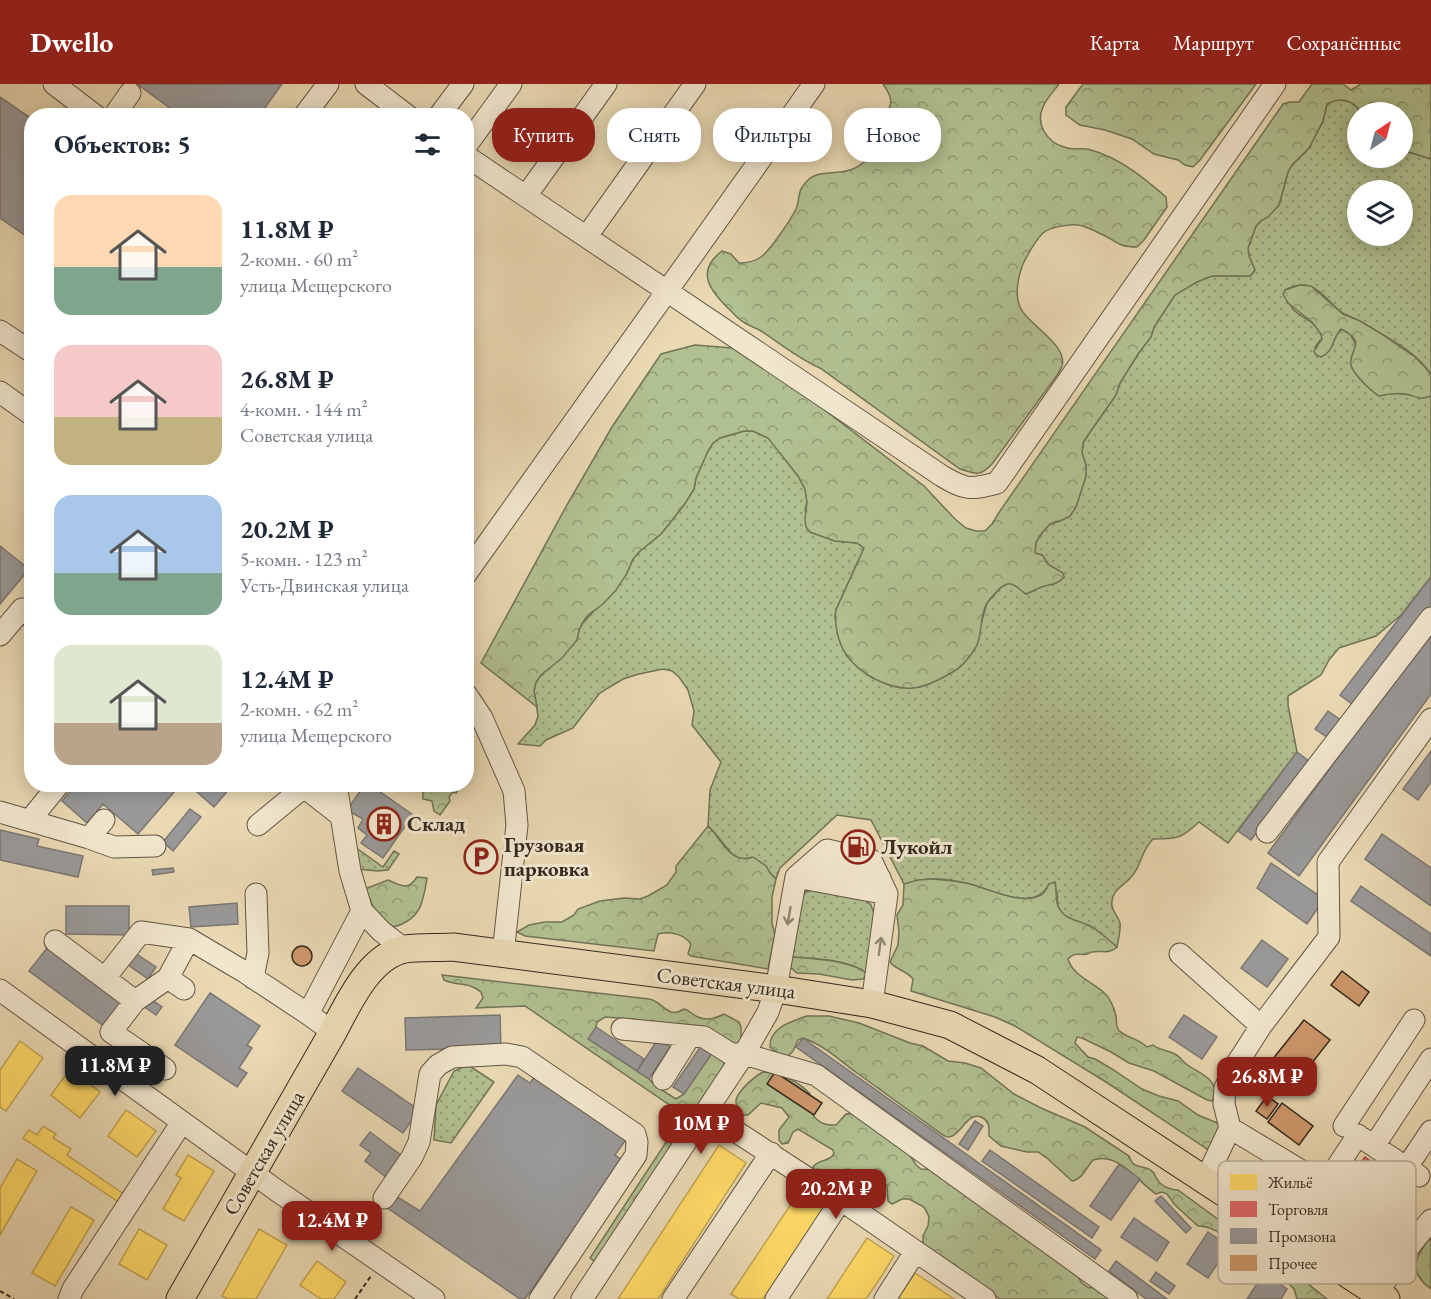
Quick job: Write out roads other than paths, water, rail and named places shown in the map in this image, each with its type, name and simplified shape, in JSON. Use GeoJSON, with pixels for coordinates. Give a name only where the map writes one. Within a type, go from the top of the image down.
{"type":"FeatureCollection","features":[{"type":"Feature","properties":{"kind":"main road","name":"Советская улица"},"geometry":{"type":"LineString","coordinates":[[180,1299],[349,1001],[375,967],[387,957],[404,950],[453,947],[776,989],[872,1004],[950,1025],[1037,1070],[1218,1189]]}},
{"type":"Feature","properties":{"kind":"main road","name":"Советская улица"},"geometry":{"type":"LineString","coordinates":[[1360,1284],[1379,1297]]}},
{"type":"Feature","properties":{"kind":"street"},"geometry":{"type":"LineString","coordinates":[[54,84],[86,108]]}},
{"type":"Feature","properties":{"kind":"street"},"geometry":{"type":"LineString","coordinates":[[310,108],[328,84]]}},
{"type":"Feature","properties":{"kind":"street"},"geometry":{"type":"LineString","coordinates":[[366,84],[398,108]]}},
{"type":"Feature","properties":{"kind":"street"},"geometry":{"type":"LineString","coordinates":[[445,108],[463,84]]}},
{"type":"Feature","properties":{"kind":"street"},"geometry":{"type":"LineString","coordinates":[[474,135],[511,84]]}},
{"type":"Feature","properties":{"kind":"street"},"geometry":{"type":"LineString","coordinates":[[526,196],[606,84]]}},
{"type":"Feature","properties":{"kind":"street"},"geometry":{"type":"LineString","coordinates":[[587,236],[695,84]]}},
{"type":"Feature","properties":{"kind":"street"},"geometry":{"type":"LineString","coordinates":[[474,161],[942,476],[962,487],[978,488],[997,483],[1275,84]]}},
{"type":"Feature","properties":{"kind":"street"},"geometry":{"type":"LineString","coordinates":[[474,563],[668,290],[804,87]]}},
{"type":"Feature","properties":{"kind":"street"},"geometry":{"type":"LineString","coordinates":[[120,108],[130,93]]}},
{"type":"Feature","properties":{"kind":"street"},"geometry":{"type":"LineString","coordinates":[[0,331],[24,347]]}},
{"type":"Feature","properties":{"kind":"street"},"geometry":{"type":"LineString","coordinates":[[0,392],[24,409]]}},
{"type":"Feature","properties":{"kind":"street"},"geometry":{"type":"LineString","coordinates":[[0,635],[22,609],[24,611]]}},
{"type":"Feature","properties":{"kind":"street"},"geometry":{"type":"LineString","coordinates":[[1267,832],[1431,618]]}},
{"type":"Feature","properties":{"kind":"street"},"geometry":{"type":"LineString","coordinates":[[474,706],[482,718],[514,791],[517,825],[502,954]]}},
{"type":"Feature","properties":{"kind":"street"},"geometry":{"type":"LineString","coordinates":[[1205,1181],[1230,1128],[1224,1104],[1225,1088],[1236,1065],[1261,1026],[1329,938],[1328,862],[1431,719]]}},
{"type":"Feature","properties":{"kind":"street"},"geometry":{"type":"LineString","coordinates":[[30,820],[53,792]]}},
{"type":"Feature","properties":{"kind":"street"},"geometry":{"type":"LineString","coordinates":[[258,825],[298,792]]}},
{"type":"Feature","properties":{"kind":"street"},"geometry":{"type":"LineString","coordinates":[[310,792],[341,816]]}},
{"type":"Feature","properties":{"kind":"street"},"geometry":{"type":"LineString","coordinates":[[337,792],[353,884],[362,911],[404,950]]}},
{"type":"Feature","properties":{"kind":"street"},"geometry":{"type":"LineString","coordinates":[[0,812],[114,847],[155,846]]}},
{"type":"Feature","properties":{"kind":"street"},"geometry":{"type":"LineString","coordinates":[[89,838],[104,820]]}},
{"type":"Feature","properties":{"kind":"street"},"geometry":{"type":"LineString","coordinates":[[582,1299],[744,1054],[768,1012],[776,989],[804,870],[827,850],[871,860],[883,886],[872,1004]]}},
{"type":"Feature","properties":{"kind":"street"},"geometry":{"type":"LineString","coordinates":[[804,870],[883,886]]}},
{"type":"Feature","properties":{"kind":"street"},"geometry":{"type":"LineString","coordinates":[[253,978],[258,953],[256,894]]}},
{"type":"Feature","properties":{"kind":"street"},"geometry":{"type":"LineString","coordinates":[[308,1014],[362,911]]}},
{"type":"Feature","properties":{"kind":"street"},"geometry":{"type":"LineString","coordinates":[[105,978],[141,932],[189,939],[253,978],[333,1032]]}},
{"type":"Feature","properties":{"kind":"street"},"geometry":{"type":"LineString","coordinates":[[165,1069],[111,1032],[135,1001],[176,984],[189,939]]}},
{"type":"Feature","properties":{"kind":"street"},"geometry":{"type":"LineString","coordinates":[[55,941],[135,1001]]}},
{"type":"Feature","properties":{"kind":"street"},"geometry":{"type":"LineString","coordinates":[[1180,954],[1261,1026]]}},
{"type":"Feature","properties":{"kind":"street"},"geometry":{"type":"LineString","coordinates":[[0,990],[253,1173],[434,1299]]}},
{"type":"Feature","properties":{"kind":"street"},"geometry":{"type":"LineString","coordinates":[[1338,1161],[1414,1020]]}},
{"type":"Feature","properties":{"kind":"street"},"geometry":{"type":"LineString","coordinates":[[622,1029],[704,1037],[731,1054],[744,1054],[816,1075],[1127,1299]]}},
{"type":"Feature","properties":{"kind":"street"},"geometry":{"type":"LineString","coordinates":[[663,1079],[690,1036]]}},
{"type":"Feature","properties":{"kind":"street"},"geometry":{"type":"LineString","coordinates":[[384,1197],[419,1142],[430,1074],[438,1065],[452,1057],[506,1054],[522,1057],[635,1134],[637,1142],[636,1155],[540,1299]]}},
{"type":"Feature","properties":{"kind":"street"},"geometry":{"type":"LineString","coordinates":[[1353,1132],[1431,1059]]}},
{"type":"Feature","properties":{"kind":"street"},"geometry":{"type":"LineString","coordinates":[[706,1112],[771,1153],[985,1299]]}},
{"type":"Feature","properties":{"kind":"street"},"geometry":{"type":"LineString","coordinates":[[69,1299],[73,1288],[182,1122]]}},
{"type":"Feature","properties":{"kind":"street"},"geometry":{"type":"LineString","coordinates":[[1230,1128],[1285,1161]]}},
{"type":"Feature","properties":{"kind":"street"},"geometry":{"type":"LineString","coordinates":[[1416,1165],[1431,1131]]}},
{"type":"Feature","properties":{"kind":"street"},"geometry":{"type":"LineString","coordinates":[[1353,1132],[1396,1161]]}},
{"type":"Feature","properties":{"kind":"street"},"geometry":{"type":"LineString","coordinates":[[673,1299],[771,1153]]}},
{"type":"Feature","properties":{"kind":"street"},"geometry":{"type":"LineString","coordinates":[[776,1299],[841,1200]]}},
{"type":"Feature","properties":{"kind":"street"},"geometry":{"type":"LineString","coordinates":[[1416,1238],[1431,1220]]}},
{"type":"Feature","properties":{"kind":"street"},"geometry":{"type":"LineString","coordinates":[[885,1299],[915,1252]]}},
{"type":"Feature","properties":{"kind":"street"},"geometry":{"type":"LineString","coordinates":[[1379,1297],[1387,1284]]}},
{"type":"Feature","properties":{"kind":"place","name":"Склад"},"geometry":{"type":"Point","coordinates":[384,824]}},
{"type":"Feature","properties":{"kind":"place","name":"Лукойл"},"geometry":{"type":"Point","coordinates":[858,847]}},
{"type":"Feature","properties":{"kind":"place","name":"Грузовая парковка"},"geometry":{"type":"Point","coordinates":[481,857]}}]}
